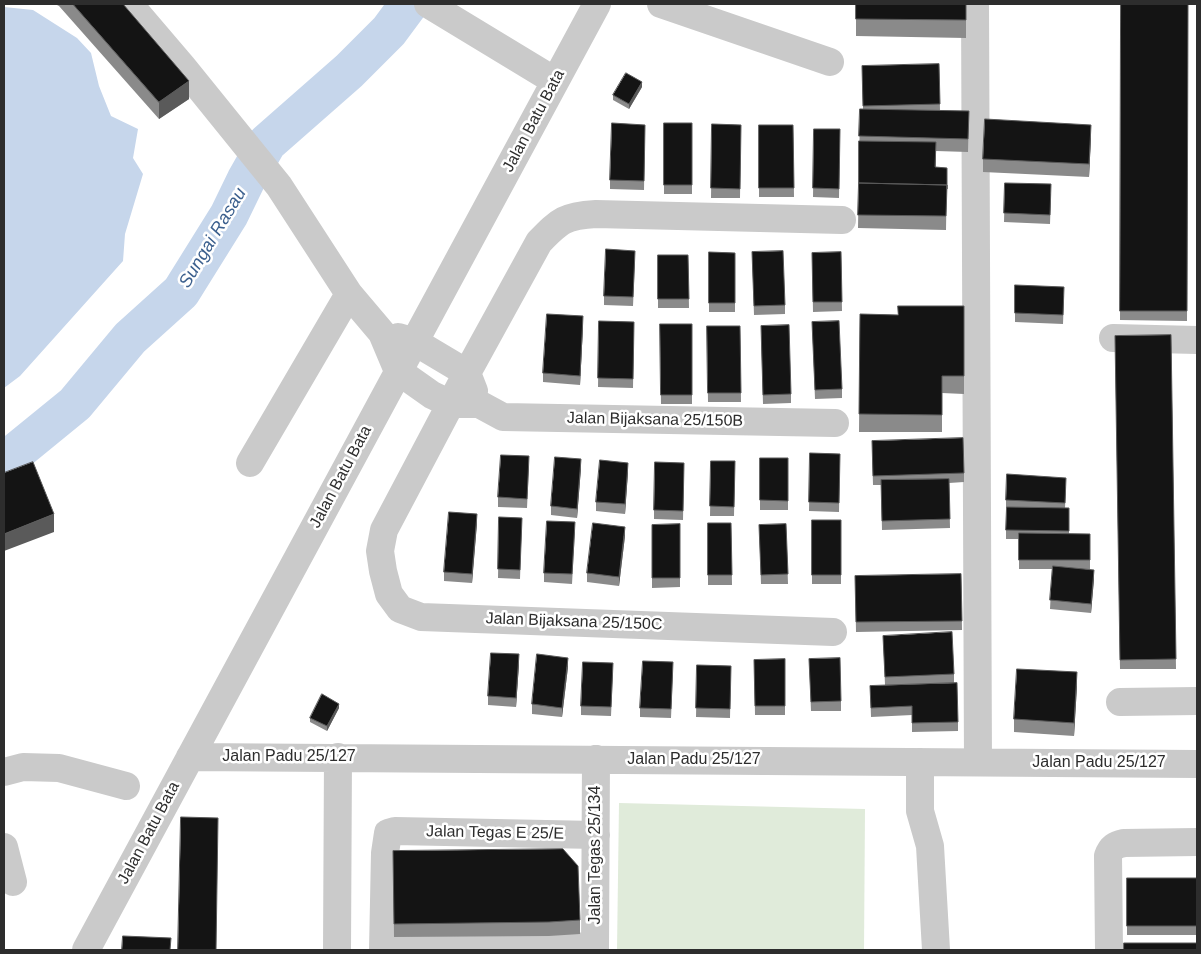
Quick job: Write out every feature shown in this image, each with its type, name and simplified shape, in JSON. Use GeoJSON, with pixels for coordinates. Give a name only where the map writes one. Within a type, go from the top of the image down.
{"type":"FeatureCollection","features":[{"type":"Feature","properties":{"kind":"street"},"geometry":{"type":"LineString","coordinates":[[129,4],[279,186],[349,294],[382,333],[398,371],[432,395],[450,404],[479,404],[467,373],[415,342],[382,333]]}},
{"type":"Feature","properties":{"kind":"street"},"geometry":{"type":"LineString","coordinates":[[428,4],[555,81]]}},
{"type":"Feature","properties":{"kind":"street","name":"Jalan Batu Bata"},"geometry":{"type":"LineString","coordinates":[[86,950],[597,4]]}},
{"type":"Feature","properties":{"kind":"street"},"geometry":{"type":"LineString","coordinates":[[661,4],[830,62]]}},
{"type":"Feature","properties":{"kind":"street"},"geometry":{"type":"LineString","coordinates":[[975,4],[978,762]]}},
{"type":"Feature","properties":{"kind":"street","name":"Jalan Bijaksana 25/150C"},"geometry":{"type":"LineString","coordinates":[[833,632],[421,616],[400,610],[389,594],[380,551],[384,530],[450,404],[538,242],[556,224],[575,216],[596,214],[842,220]]}},
{"type":"Feature","properties":{"kind":"street"},"geometry":{"type":"LineString","coordinates":[[250,463],[349,294]]}},
{"type":"Feature","properties":{"kind":"street"},"geometry":{"type":"LineString","coordinates":[[1113,338],[1197,340]]}},
{"type":"Feature","properties":{"kind":"street","name":"Jalan Bijaksana 25/150B"},"geometry":{"type":"LineString","coordinates":[[479,404],[503,418],[835,422]]}},
{"type":"Feature","properties":{"kind":"street"},"geometry":{"type":"LineString","coordinates":[[1120,702],[1197,701]]}},
{"type":"Feature","properties":{"kind":"street","name":"Jalan Padu 25/127"},"geometry":{"type":"LineString","coordinates":[[190,757],[1197,764]]}},
{"type":"Feature","properties":{"kind":"street"},"geometry":{"type":"LineString","coordinates":[[336,950],[338,757]]}},
{"type":"Feature","properties":{"kind":"street","name":"Jalan Tegas 25/134"},"geometry":{"type":"LineString","coordinates":[[595,948],[596,759]]}},
{"type":"Feature","properties":{"kind":"street"},"geometry":{"type":"LineString","coordinates":[[920,762],[920,810],[930,846],[936,950]]}},
{"type":"Feature","properties":{"kind":"street"},"geometry":{"type":"LineString","coordinates":[[4,772],[23,767],[59,768],[126,786]]}},
{"type":"Feature","properties":{"kind":"street","name":"Jalan Tegas E 25/E"},"geometry":{"type":"LineString","coordinates":[[383,950],[386,840],[388,833],[395,831],[596,835]]}},
{"type":"Feature","properties":{"kind":"street"},"geometry":{"type":"LineString","coordinates":[[1109,950],[1108,856],[1110,850],[1115,845],[1124,843],[1197,842]]}},
{"type":"Feature","properties":{"kind":"street"},"geometry":{"type":"LineString","coordinates":[[4,847],[12,882]]}},
{"type":"Feature","properties":{"kind":"street"},"geometry":{"type":"LineString","coordinates":[[383,950],[595,948]]}},
{"type":"Feature","properties":{"kind":"green space"},"geometry":{"type":"Polygon","coordinates":[[[619,803],[865,809],[864,950],[617,950],[619,803]]]}},
{"type":"Feature","properties":{"kind":"water"},"geometry":{"type":"Polygon","coordinates":[[[4,7],[33,10],[77,38],[91,53],[99,86],[111,116],[138,129],[133,158],[143,174],[125,234],[123,261],[20,376],[4,388],[4,7]]]}},
{"type":"Feature","properties":{"kind":"building"},"geometry":{"type":"Polygon","coordinates":[[[73,4],[123,4],[189,81],[159,102],[73,4]]]}},
{"type":"Feature","properties":{"kind":"building"},"geometry":{"type":"Polygon","coordinates":[[[856,4],[966,4],[966,20],[856,19],[856,4]]]}},
{"type":"Feature","properties":{"kind":"building"},"geometry":{"type":"Polygon","coordinates":[[[1121,4],[1188,4],[1187,311],[1120,311],[1121,4]]]}},
{"type":"Feature","properties":{"kind":"building"},"geometry":{"type":"Polygon","coordinates":[[[939,64],[940,104],[863,106],[862,66],[939,64]]]}},
{"type":"Feature","properties":{"kind":"building"},"geometry":{"type":"Polygon","coordinates":[[[626,73],[642,82],[629,104],[613,95],[626,73]]]}},
{"type":"Feature","properties":{"kind":"building"},"geometry":{"type":"Polygon","coordinates":[[[860,109],[969,111],[968,139],[859,136],[860,109]]]}},
{"type":"Feature","properties":{"kind":"building"},"geometry":{"type":"Polygon","coordinates":[[[985,119],[1091,125],[1089,164],[983,159],[985,119]]]}},
{"type":"Feature","properties":{"kind":"building"},"geometry":{"type":"Polygon","coordinates":[[[612,123],[645,125],[644,181],[610,180],[612,123]]]}},
{"type":"Feature","properties":{"kind":"building"},"geometry":{"type":"Polygon","coordinates":[[[664,123],[692,123],[692,185],[664,185],[664,123]]]}},
{"type":"Feature","properties":{"kind":"building"},"geometry":{"type":"Polygon","coordinates":[[[712,124],[741,125],[740,189],[711,188],[712,124]]]}},
{"type":"Feature","properties":{"kind":"building"},"geometry":{"type":"Polygon","coordinates":[[[759,125],[793,125],[794,188],[759,188],[759,125]]]}},
{"type":"Feature","properties":{"kind":"building"},"geometry":{"type":"Polygon","coordinates":[[[814,129],[840,129],[839,189],[813,188],[814,129]]]}},
{"type":"Feature","properties":{"kind":"building"},"geometry":{"type":"Polygon","coordinates":[[[859,141],[936,142],[935,167],[947,168],[947,185],[859,183],[859,141]]]}},
{"type":"Feature","properties":{"kind":"building"},"geometry":{"type":"Polygon","coordinates":[[[859,183],[947,185],[946,216],[858,215],[859,183]]]}},
{"type":"Feature","properties":{"kind":"building"},"geometry":{"type":"Polygon","coordinates":[[[1005,183],[1051,184],[1050,215],[1004,213],[1005,183]]]}},
{"type":"Feature","properties":{"kind":"building"},"geometry":{"type":"Polygon","coordinates":[[[606,249],[635,251],[633,297],[604,296],[606,249]]]}},
{"type":"Feature","properties":{"kind":"building"},"geometry":{"type":"Polygon","coordinates":[[[783,251],[785,305],[754,306],[752,252],[783,251]]]}},
{"type":"Feature","properties":{"kind":"building"},"geometry":{"type":"Polygon","coordinates":[[[709,252],[735,253],[735,303],[709,303],[709,252]]]}},
{"type":"Feature","properties":{"kind":"building"},"geometry":{"type":"Polygon","coordinates":[[[841,252],[842,302],[813,302],[812,253],[841,252]]]}},
{"type":"Feature","properties":{"kind":"building"},"geometry":{"type":"Polygon","coordinates":[[[658,255],[688,255],[689,299],[658,299],[658,255]]]}},
{"type":"Feature","properties":{"kind":"building"},"geometry":{"type":"Polygon","coordinates":[[[1015,285],[1064,287],[1063,315],[1015,313],[1015,285]]]}},
{"type":"Feature","properties":{"kind":"building"},"geometry":{"type":"Polygon","coordinates":[[[898,306],[964,306],[964,376],[942,376],[942,415],[859,414],[860,314],[898,315],[898,306]]]}},
{"type":"Feature","properties":{"kind":"building"},"geometry":{"type":"Polygon","coordinates":[[[547,314],[583,316],[580,376],[543,373],[547,314]]]}},
{"type":"Feature","properties":{"kind":"building"},"geometry":{"type":"Polygon","coordinates":[[[599,321],[634,322],[633,379],[598,378],[599,321]]]}},
{"type":"Feature","properties":{"kind":"building"},"geometry":{"type":"Polygon","coordinates":[[[839,321],[842,389],[815,390],[812,322],[839,321]]]}},
{"type":"Feature","properties":{"kind":"building"},"geometry":{"type":"Polygon","coordinates":[[[660,324],[692,324],[692,395],[661,395],[660,324]]]}},
{"type":"Feature","properties":{"kind":"building"},"geometry":{"type":"Polygon","coordinates":[[[789,325],[791,394],[763,395],[761,326],[789,325]]]}},
{"type":"Feature","properties":{"kind":"building"},"geometry":{"type":"Polygon","coordinates":[[[707,326],[740,326],[741,393],[708,393],[707,326]]]}},
{"type":"Feature","properties":{"kind":"building"},"geometry":{"type":"Polygon","coordinates":[[[1171,335],[1176,659],[1120,660],[1115,336],[1171,335]]]}},
{"type":"Feature","properties":{"kind":"building"},"geometry":{"type":"Polygon","coordinates":[[[963,438],[964,473],[873,476],[872,441],[963,438]]]}},
{"type":"Feature","properties":{"kind":"building"},"geometry":{"type":"Polygon","coordinates":[[[810,453],[840,454],[839,503],[809,502],[810,453]]]}},
{"type":"Feature","properties":{"kind":"building"},"geometry":{"type":"Polygon","coordinates":[[[501,455],[529,456],[527,499],[498,497],[501,455]]]}},
{"type":"Feature","properties":{"kind":"building"},"geometry":{"type":"Polygon","coordinates":[[[555,457],[581,459],[577,509],[551,506],[555,457]]]}},
{"type":"Feature","properties":{"kind":"building"},"geometry":{"type":"Polygon","coordinates":[[[760,458],[788,458],[788,501],[760,500],[760,458]]]}},
{"type":"Feature","properties":{"kind":"building"},"geometry":{"type":"Polygon","coordinates":[[[600,460],[628,463],[625,504],[596,502],[600,460]]]}},
{"type":"Feature","properties":{"kind":"building"},"geometry":{"type":"Polygon","coordinates":[[[711,461],[735,461],[734,507],[710,506],[711,461]]]}},
{"type":"Feature","properties":{"kind":"building"},"geometry":{"type":"Polygon","coordinates":[[[33,462],[54,514],[4,534],[4,473],[33,462]]]}},
{"type":"Feature","properties":{"kind":"building"},"geometry":{"type":"Polygon","coordinates":[[[655,462],[684,463],[683,511],[654,510],[655,462]]]}},
{"type":"Feature","properties":{"kind":"building"},"geometry":{"type":"Polygon","coordinates":[[[1007,474],[1066,478],[1065,503],[1006,500],[1007,474]]]}},
{"type":"Feature","properties":{"kind":"building"},"geometry":{"type":"Polygon","coordinates":[[[949,479],[950,519],[882,521],[881,480],[949,479]]]}},
{"type":"Feature","properties":{"kind":"building"},"geometry":{"type":"Polygon","coordinates":[[[1007,507],[1069,508],[1069,531],[1006,530],[1007,507]]]}},
{"type":"Feature","properties":{"kind":"building"},"geometry":{"type":"Polygon","coordinates":[[[449,512],[477,514],[472,574],[444,572],[449,512]]]}},
{"type":"Feature","properties":{"kind":"building"},"geometry":{"type":"Polygon","coordinates":[[[499,517],[522,518],[520,570],[498,569],[499,517]]]}},
{"type":"Feature","properties":{"kind":"building"},"geometry":{"type":"Polygon","coordinates":[[[812,520],[841,520],[841,575],[812,575],[812,520]]]}},
{"type":"Feature","properties":{"kind":"building"},"geometry":{"type":"Polygon","coordinates":[[[547,521],[575,522],[572,574],[544,573],[547,521]]]}},
{"type":"Feature","properties":{"kind":"building"},"geometry":{"type":"Polygon","coordinates":[[[593,523],[625,527],[619,577],[587,573],[593,523]]]}},
{"type":"Feature","properties":{"kind":"building"},"geometry":{"type":"Polygon","coordinates":[[[708,523],[731,523],[732,575],[708,575],[708,523]]]}},
{"type":"Feature","properties":{"kind":"building"},"geometry":{"type":"Polygon","coordinates":[[[680,524],[680,578],[652,578],[652,525],[680,524]]]}},
{"type":"Feature","properties":{"kind":"building"},"geometry":{"type":"Polygon","coordinates":[[[786,524],[788,574],[761,575],[759,525],[786,524]]]}},
{"type":"Feature","properties":{"kind":"building"},"geometry":{"type":"Polygon","coordinates":[[[1019,533],[1090,534],[1090,560],[1019,560],[1019,533]]]}},
{"type":"Feature","properties":{"kind":"building"},"geometry":{"type":"Polygon","coordinates":[[[1053,566],[1094,570],[1091,604],[1050,600],[1053,566]]]}},
{"type":"Feature","properties":{"kind":"building"},"geometry":{"type":"Polygon","coordinates":[[[961,574],[962,621],[856,622],[855,576],[961,574]]]}},
{"type":"Feature","properties":{"kind":"building"},"geometry":{"type":"Polygon","coordinates":[[[952,632],[954,674],[885,677],[883,636],[952,632]]]}},
{"type":"Feature","properties":{"kind":"building"},"geometry":{"type":"Polygon","coordinates":[[[491,653],[519,654],[516,698],[488,696],[491,653]]]}},
{"type":"Feature","properties":{"kind":"building"},"geometry":{"type":"Polygon","coordinates":[[[537,654],[568,658],[562,708],[532,704],[537,654]]]}},
{"type":"Feature","properties":{"kind":"building"},"geometry":{"type":"Polygon","coordinates":[[[840,658],[841,701],[811,702],[809,659],[840,658]]]}},
{"type":"Feature","properties":{"kind":"building"},"geometry":{"type":"Polygon","coordinates":[[[785,659],[785,706],[755,706],[754,660],[785,659]]]}},
{"type":"Feature","properties":{"kind":"building"},"geometry":{"type":"Polygon","coordinates":[[[643,661],[673,662],[671,709],[640,708],[643,661]]]}},
{"type":"Feature","properties":{"kind":"building"},"geometry":{"type":"Polygon","coordinates":[[[583,662],[613,663],[611,707],[581,706],[583,662]]]}},
{"type":"Feature","properties":{"kind":"building"},"geometry":{"type":"Polygon","coordinates":[[[697,665],[731,666],[730,709],[696,708],[697,665]]]}},
{"type":"Feature","properties":{"kind":"building"},"geometry":{"type":"Polygon","coordinates":[[[1017,669],[1077,672],[1074,723],[1014,719],[1017,669]]]}},
{"type":"Feature","properties":{"kind":"building"},"geometry":{"type":"Polygon","coordinates":[[[957,683],[958,722],[912,723],[912,706],[871,708],[870,686],[957,683]]]}},
{"type":"Feature","properties":{"kind":"building"},"geometry":{"type":"Polygon","coordinates":[[[322,694],[339,704],[327,726],[310,718],[322,694]]]}},
{"type":"Feature","properties":{"kind":"building"},"geometry":{"type":"Polygon","coordinates":[[[181,817],[218,818],[216,950],[178,950],[181,817]]]}},
{"type":"Feature","properties":{"kind":"building"},"geometry":{"type":"Polygon","coordinates":[[[563,849],[578,866],[580,920],[394,924],[393,851],[563,849]]]}},
{"type":"Feature","properties":{"kind":"building"},"geometry":{"type":"Polygon","coordinates":[[[1127,878],[1197,878],[1197,926],[1127,926],[1127,878]]]}},
{"type":"Feature","properties":{"kind":"building"},"geometry":{"type":"Polygon","coordinates":[[[123,936],[171,938],[170,950],[122,950],[123,936]]]}},
{"type":"Feature","properties":{"kind":"building"},"geometry":{"type":"Polygon","coordinates":[[[1124,943],[1197,943],[1197,950],[1124,950],[1124,943]]]}},
{"type":"Feature","properties":{"kind":"waterway","name":"Sungai Rasau"},"geometry":{"type":"LineString","coordinates":[[4,462],[75,404],[130,338],[181,292],[229,215],[267,143],[349,71],[389,31],[409,4]]}}]}
